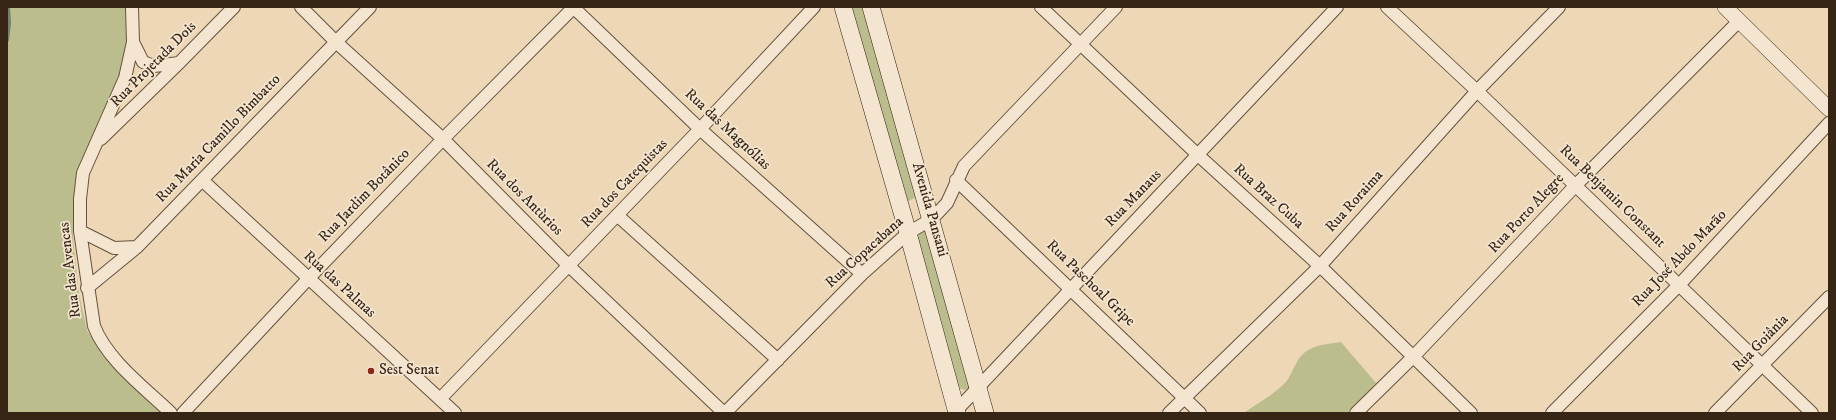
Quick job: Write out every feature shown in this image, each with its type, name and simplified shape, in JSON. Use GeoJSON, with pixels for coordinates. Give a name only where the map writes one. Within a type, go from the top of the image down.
{"type":"FeatureCollection","features":[{"type":"Feature","properties":{"kind":"main road","name":"Avenida Pansani"},"geometry":{"type":"LineString","coordinates":[[844,7],[908,233],[956,412]]}},
{"type":"Feature","properties":{"kind":"main road","name":"Avenida Pansani"},"geometry":{"type":"LineString","coordinates":[[870,7],[932,219],[979,386],[985,413]]}},
{"type":"Feature","properties":{"kind":"street","name":"Rua das Avencas"},"geometry":{"type":"LineString","coordinates":[[132,7],[133,42],[125,78],[83,173],[80,198],[80,230],[94,326],[99,339],[108,352],[171,413]]}},
{"type":"Feature","properties":{"kind":"street","name":"Rua Projetada Dois"},"geometry":{"type":"LineString","coordinates":[[96,144],[234,7]]}},
{"type":"Feature","properties":{"kind":"street","name":"Rua dos Antùrios"},"geometry":{"type":"LineString","coordinates":[[301,7],[336,42],[443,138],[568,265],[724,413]]}},
{"type":"Feature","properties":{"kind":"street","name":"Rua Maria Camillo Bimbatto"},"geometry":{"type":"LineString","coordinates":[[88,288],[137,247],[370,7]]}},
{"type":"Feature","properties":{"kind":"street","name":"Rua das Magnólias"},"geometry":{"type":"LineString","coordinates":[[574,7],[700,129],[862,274]]}},
{"type":"Feature","properties":{"kind":"street","name":"Rua Jardim Botânico"},"geometry":{"type":"LineString","coordinates":[[183,413],[308,279],[443,138],[574,7]]}},
{"type":"Feature","properties":{"kind":"street","name":"Rua dos Catequistas"},"geometry":{"type":"LineString","coordinates":[[440,399],[700,129],[814,7]]}},
{"type":"Feature","properties":{"kind":"street","name":"Rua Braz Cuba"},"geometry":{"type":"LineString","coordinates":[[1041,7],[1198,155],[1320,266],[1471,413]]}},
{"type":"Feature","properties":{"kind":"street","name":"Rua Copacabana"},"geometry":{"type":"LineString","coordinates":[[724,413],[862,274],[908,233],[932,219],[947,203],[956,180],[964,166],[1116,7]]}},
{"type":"Feature","properties":{"kind":"street","name":"Rua Manaus"},"geometry":{"type":"LineString","coordinates":[[956,412],[1337,7]]}},
{"type":"Feature","properties":{"kind":"street","name":"Rua Benjamin Constant"},"geometry":{"type":"LineString","coordinates":[[1387,7],[1680,284],[1812,413]]}},
{"type":"Feature","properties":{"kind":"street","name":"Rua Roraima"},"geometry":{"type":"LineString","coordinates":[[1169,413],[1320,266],[1477,91],[1559,7]]}},
{"type":"Feature","properties":{"kind":"street"},"geometry":{"type":"LineString","coordinates":[[1725,7],[1829,109]]}},
{"type":"Feature","properties":{"kind":"street","name":"Rua Porto Alegre"},"geometry":{"type":"LineString","coordinates":[[1356,413],[1413,357],[1576,186],[1739,21]]}},
{"type":"Feature","properties":{"kind":"street"},"geometry":{"type":"LineString","coordinates":[[133,42],[143,62],[154,66],[179,63]]}},
{"type":"Feature","properties":{"kind":"street","name":"Rua José Abdo Marão"},"geometry":{"type":"LineString","coordinates":[[1552,413],[1680,284],[1829,123]]}},
{"type":"Feature","properties":{"kind":"street","name":"Rua das Palmas"},"geometry":{"type":"LineString","coordinates":[[202,180],[455,413]]}},
{"type":"Feature","properties":{"kind":"street","name":"Rua Paschoal Gripe"},"geometry":{"type":"LineString","coordinates":[[956,180],[1200,413]]}},
{"type":"Feature","properties":{"kind":"street"},"geometry":{"type":"LineString","coordinates":[[617,215],[778,360]]}},
{"type":"Feature","properties":{"kind":"street"},"geometry":{"type":"LineString","coordinates":[[80,230],[114,248],[137,247]]}},
{"type":"Feature","properties":{"kind":"street","name":"Rua Goiânia"},"geometry":{"type":"LineString","coordinates":[[1715,413],[1829,296]]}},
{"type":"Feature","properties":{"kind":"green space"},"geometry":{"type":"Polygon","coordinates":[[[7,7],[126,7],[126,43],[120,78],[75,202],[73,238],[79,294],[87,330],[104,357],[163,413],[7,413],[7,7]]]}},
{"type":"Feature","properties":{"kind":"green space"},"geometry":{"type":"Polygon","coordinates":[[[851,7],[865,7],[920,198],[914,198],[907,202],[851,7]]]}},
{"type":"Feature","properties":{"kind":"green space"},"geometry":{"type":"Polygon","coordinates":[[[926,231],[971,385],[966,390],[958,388],[917,239],[920,233],[926,231]]]}},
{"type":"Feature","properties":{"kind":"green space"},"geometry":{"type":"Polygon","coordinates":[[[1341,342],[1377,384],[1347,413],[1244,413],[1285,383],[1300,358],[1309,349],[1341,342]]]}},
{"type":"Feature","properties":{"kind":"waterway"},"geometry":{"type":"LineString","coordinates":[[7,40],[9,23],[8,7]]}},
{"type":"Feature","properties":{"kind":"place","name":"Sest Senat"},"geometry":{"type":"Point","coordinates":[371,371]}}]}
